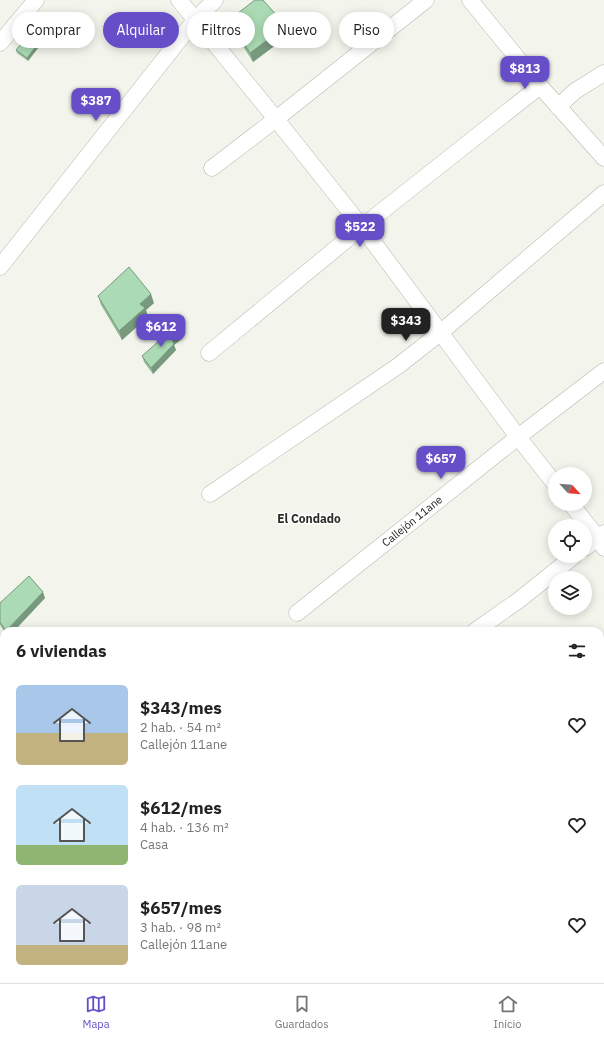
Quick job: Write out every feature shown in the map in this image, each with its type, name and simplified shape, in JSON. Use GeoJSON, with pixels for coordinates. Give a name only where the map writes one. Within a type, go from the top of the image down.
{"type":"FeatureCollection","features":[{"type":"Feature","properties":{"kind":"street"},"geometry":{"type":"LineString","coordinates":[[0,43],[36,0]]}},
{"type":"Feature","properties":{"kind":"street"},"geometry":{"type":"LineString","coordinates":[[179,0],[189,12]]}},
{"type":"Feature","properties":{"kind":"street"},"geometry":{"type":"LineString","coordinates":[[203,12],[215,0]]}},
{"type":"Feature","properties":{"kind":"street"},"geometry":{"type":"LineString","coordinates":[[212,168],[426,0]]}},
{"type":"Feature","properties":{"kind":"street"},"geometry":{"type":"LineString","coordinates":[[470,0],[540,86],[604,158]]}},
{"type":"Feature","properties":{"kind":"street"},"geometry":{"type":"LineString","coordinates":[[0,267],[187,30]]}},
{"type":"Feature","properties":{"kind":"street"},"geometry":{"type":"LineString","coordinates":[[218,48],[362,227],[548,475]]}},
{"type":"Feature","properties":{"kind":"street"},"geometry":{"type":"LineString","coordinates":[[558,107],[574,91],[604,73]]}},
{"type":"Feature","properties":{"kind":"street"},"geometry":{"type":"LineString","coordinates":[[209,353],[362,227],[540,86]]}},
{"type":"Feature","properties":{"kind":"street"},"geometry":{"type":"LineString","coordinates":[[210,494],[398,366],[440,333],[604,193]]}},
{"type":"Feature","properties":{"kind":"street","name":"Callejón 11ane"},"geometry":{"type":"LineString","coordinates":[[297,613],[518,437],[604,371]]}},
{"type":"Feature","properties":{"kind":"street"},"geometry":{"type":"LineString","coordinates":[[577,511],[602,540],[592,545]]}},
{"type":"Feature","properties":{"kind":"street"},"geometry":{"type":"LineString","coordinates":[[482,627],[519,600],[565,563]]}},
{"type":"Feature","properties":{"kind":"building"},"geometry":{"type":"Polygon","coordinates":[[[255,0],[263,0],[274,12],[263,12],[263,43],[250,53],[247,48],[255,48],[255,12],[239,12],[255,0]]]}},
{"type":"Feature","properties":{"kind":"building"},"geometry":{"type":"Polygon","coordinates":[[[18,48],[35,48],[27,58],[16,50],[18,48]]]}},
{"type":"Feature","properties":{"kind":"building"},"geometry":{"type":"Polygon","coordinates":[[[129,267],[151,294],[140,304],[145,308],[119,331],[98,296],[129,267]]]}},
{"type":"Feature","properties":{"kind":"building"},"geometry":{"type":"Polygon","coordinates":[[[177,325],[180,332],[172,339],[174,344],[151,368],[142,356],[177,325]]]}},
{"type":"Feature","properties":{"kind":"building"},"geometry":{"type":"Polygon","coordinates":[[[29,576],[43,592],[10,627],[3,627],[0,622],[0,603],[29,576]]]}},
{"type":"Feature","properties":{"kind":"district","name":"El Condado"},"geometry":{"type":"Point","coordinates":[309,518]}}]}
